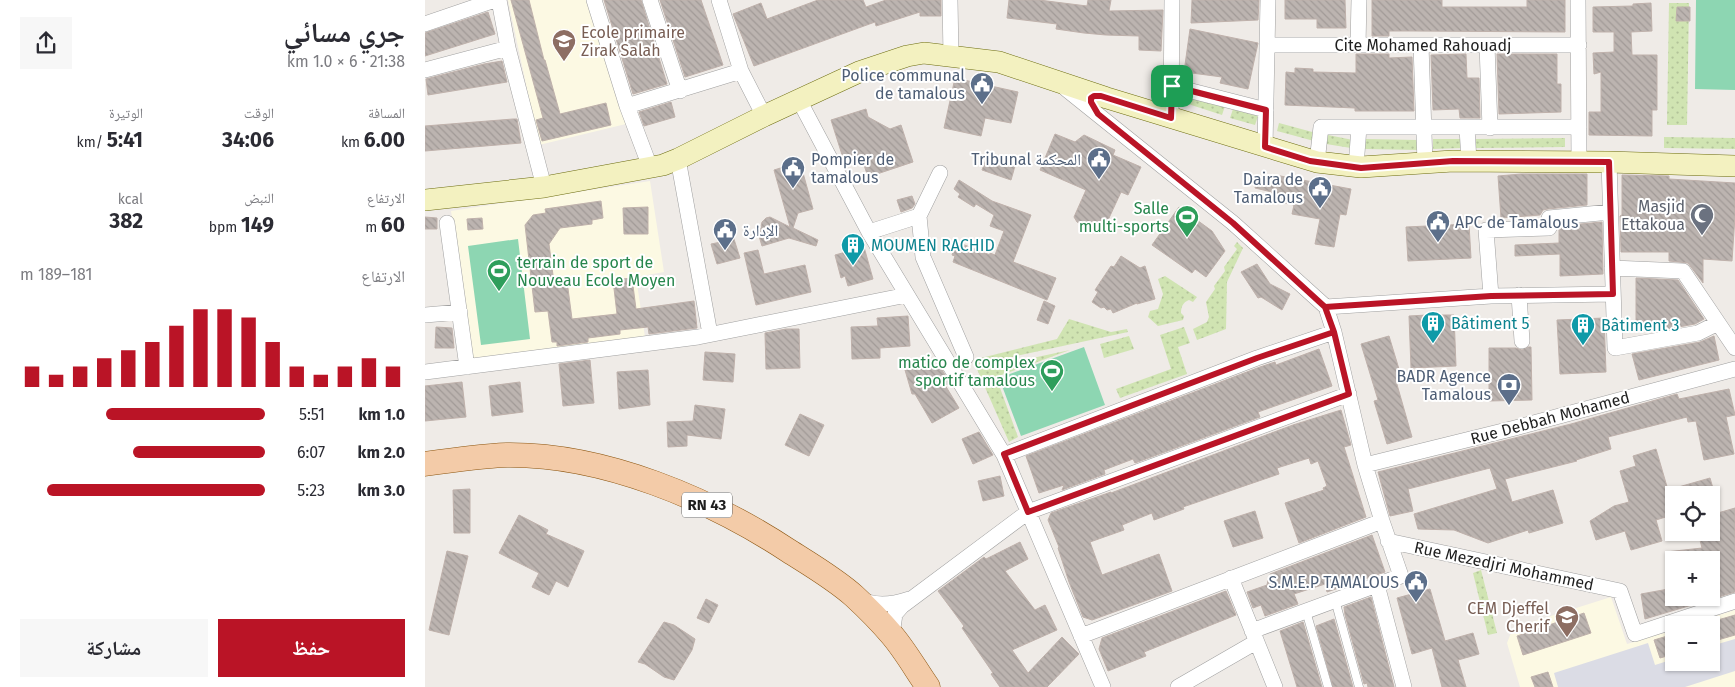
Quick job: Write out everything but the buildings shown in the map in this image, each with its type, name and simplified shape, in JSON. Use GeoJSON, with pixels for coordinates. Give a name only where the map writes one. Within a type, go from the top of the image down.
{"type":"FeatureCollection","features":[{"type":"Feature","properties":{"kind":"main road"},"geometry":{"type":"LineString","coordinates":[[425,200],[544,186],[650,167],[678,159],[859,72],[907,56],[924,53],[999,62],[1057,81],[1100,105],[1171,118],[1317,162],[1356,167],[1469,161],[1609,162],[1735,166]]}},
{"type":"Feature","properties":{"kind":"main road","name":"RN 43"},"geometry":{"type":"LineString","coordinates":[[425,464],[466,458],[509,455],[551,458],[605,467],[643,478],[681,493],[761,532],[853,595],[892,635],[928,687]]}},
{"type":"Feature","properties":{"kind":"street"},"geometry":{"type":"LineString","coordinates":[[425,24],[495,0]]}},
{"type":"Feature","properties":{"kind":"street"},"geometry":{"type":"LineString","coordinates":[[499,0],[508,48],[544,186]]}},
{"type":"Feature","properties":{"kind":"street"},"geometry":{"type":"LineString","coordinates":[[594,0],[627,106],[650,167]]}},
{"type":"Feature","properties":{"kind":"street"},"geometry":{"type":"LineString","coordinates":[[650,0],[680,91]]}},
{"type":"Feature","properties":{"kind":"street"},"geometry":{"type":"LineString","coordinates":[[719,0],[741,71],[764,116]]}},
{"type":"Feature","properties":{"kind":"street"},"geometry":{"type":"LineString","coordinates":[[950,0],[951,56]]}},
{"type":"Feature","properties":{"kind":"street"},"geometry":{"type":"LineString","coordinates":[[1171,118],[1172,0]]}},
{"type":"Feature","properties":{"kind":"street"},"geometry":{"type":"LineString","coordinates":[[1265,147],[1268,0]]}},
{"type":"Feature","properties":{"kind":"street"},"geometry":{"type":"LineString","coordinates":[[1358,46],[1359,0]]}},
{"type":"Feature","properties":{"kind":"street"},"geometry":{"type":"LineString","coordinates":[[1578,0],[1579,162]]}},
{"type":"Feature","properties":{"kind":"street","name":"Cite Mohamed Rahouadj"},"geometry":{"type":"LineString","coordinates":[[1268,46],[1579,46]]}},
{"type":"Feature","properties":{"kind":"street"},"geometry":{"type":"LineString","coordinates":[[1421,46],[1425,163]]}},
{"type":"Feature","properties":{"kind":"street"},"geometry":{"type":"LineString","coordinates":[[1487,46],[1490,128]]}},
{"type":"Feature","properties":{"kind":"street"},"geometry":{"type":"LineString","coordinates":[[425,70],[508,48]]}},
{"type":"Feature","properties":{"kind":"street"},"geometry":{"type":"LineString","coordinates":[[627,106],[741,71]]}},
{"type":"Feature","properties":{"kind":"street"},"geometry":{"type":"LineString","coordinates":[[1172,86],[1266,110]]}},
{"type":"Feature","properties":{"kind":"street"},"geometry":{"type":"LineString","coordinates":[[799,100],[869,232],[1004,454],[1103,687]]}},
{"type":"Feature","properties":{"kind":"street","name":"Rue Mezedjri Mohammed"},"geometry":{"type":"LineString","coordinates":[[1100,105],[1325,307],[1334,332],[1365,465],[1388,541],[1401,576],[1377,585]]}},
{"type":"Feature","properties":{"kind":"street"},"geometry":{"type":"LineString","coordinates":[[1317,162],[1321,127],[1579,127]]}},
{"type":"Feature","properties":{"kind":"street"},"geometry":{"type":"LineString","coordinates":[[1356,167],[1359,127]]}},
{"type":"Feature","properties":{"kind":"street"},"geometry":{"type":"LineString","coordinates":[[1467,128],[1469,161]]}},
{"type":"Feature","properties":{"kind":"street"},"geometry":{"type":"LineString","coordinates":[[678,159],[710,334]]}},
{"type":"Feature","properties":{"kind":"street"},"geometry":{"type":"LineString","coordinates":[[1609,162],[1615,348],[1698,333],[1718,323]]}},
{"type":"Feature","properties":{"kind":"street"},"geometry":{"type":"LineString","coordinates":[[940,173],[919,216],[923,257],[965,357]]}},
{"type":"Feature","properties":{"kind":"street"},"geometry":{"type":"LineString","coordinates":[[1491,296],[1486,230],[1549,228],[1549,218],[1610,212]]}},
{"type":"Feature","properties":{"kind":"street"},"geometry":{"type":"LineString","coordinates":[[869,232],[919,216]]}},
{"type":"Feature","properties":{"kind":"street"},"geometry":{"type":"LineString","coordinates":[[447,223],[467,368]]}},
{"type":"Feature","properties":{"kind":"street"},"geometry":{"type":"LineString","coordinates":[[1613,268],[1683,271],[1735,348]]}},
{"type":"Feature","properties":{"kind":"street"},"geometry":{"type":"LineString","coordinates":[[1325,307],[1491,296],[1613,294]]}},
{"type":"Feature","properties":{"kind":"street"},"geometry":{"type":"LineString","coordinates":[[425,372],[698,337],[907,295]]}},
{"type":"Feature","properties":{"kind":"street"},"geometry":{"type":"LineString","coordinates":[[1519,295],[1522,341]]}},
{"type":"Feature","properties":{"kind":"street"},"geometry":{"type":"LineString","coordinates":[[425,315],[460,312]]}},
{"type":"Feature","properties":{"kind":"street"},"geometry":{"type":"LineString","coordinates":[[1004,454],[1248,362],[1334,332]]}},
{"type":"Feature","properties":{"kind":"street","name":"Rue Debbah Mohamed"},"geometry":{"type":"LineString","coordinates":[[1365,465],[1515,428],[1735,369]]}},
{"type":"Feature","properties":{"kind":"street"},"geometry":{"type":"LineString","coordinates":[[892,635],[895,614],[913,597],[1028,512],[1349,394]]}},
{"type":"Feature","properties":{"kind":"street"},"geometry":{"type":"LineString","coordinates":[[1081,636],[1382,521]]}},
{"type":"Feature","properties":{"kind":"street","name":"Rue Mezedjri Mohammed"},"geometry":{"type":"LineString","coordinates":[[1388,541],[1620,591],[1635,634],[1735,601]]}},
{"type":"Feature","properties":{"kind":"street"},"geometry":{"type":"LineString","coordinates":[[1231,578],[1275,687]]}},
{"type":"Feature","properties":{"kind":"street"},"geometry":{"type":"LineString","coordinates":[[1178,687],[1254,636],[1306,611],[1377,585],[1404,687]]}},
{"type":"Feature","properties":{"kind":"street"},"geometry":{"type":"LineString","coordinates":[[853,595],[864,601],[875,603],[898,603],[913,597]]}},
{"type":"Feature","properties":{"kind":"lane"},"geometry":{"type":"LineString","coordinates":[[1335,600],[1359,687]]}},
{"type":"Feature","properties":{"kind":"lane"},"geometry":{"type":"LineString","coordinates":[[1306,611],[1329,687]]}},
{"type":"Feature","properties":{"kind":"shaded area","name":"Ecole primaire Zirak Salah"},"geometry":{"type":"Polygon","coordinates":[[[508,0],[589,0],[626,124],[539,145],[508,0]]]}},
{"type":"Feature","properties":{"kind":"shaded area"},"geometry":{"type":"Polygon","coordinates":[[[650,181],[664,272],[636,277],[645,337],[474,362],[451,211],[650,181]]]}},
{"type":"Feature","properties":{"kind":"shaded area","name":"CEM Djeffel Cherif"},"geometry":{"type":"Polygon","coordinates":[[[1611,597],[1627,644],[1665,633],[1665,671],[1720,671],[1720,616],[1716,616],[1735,610],[1735,687],[1520,687],[1507,643],[1513,628],[1611,597]]]}},
{"type":"Feature","properties":{"kind":"shaded area"},"geometry":{"type":"Polygon","coordinates":[[[1735,639],[1735,671],[1685,687],[1558,687],[1554,673],[1648,643],[1655,665],[1665,662],[1665,671],[1720,671],[1720,643],[1735,639]]]}},
{"type":"Feature","properties":{"kind":"green space"},"geometry":{"type":"Polygon","coordinates":[[[1696,0],[1735,0],[1735,90],[1695,89],[1696,0]]]}},
{"type":"Feature","properties":{"kind":"green space"},"geometry":{"type":"Polygon","coordinates":[[[1669,3],[1689,3],[1687,125],[1667,125],[1669,3]]]}},
{"type":"Feature","properties":{"kind":"green space"},"geometry":{"type":"Polygon","coordinates":[[[1185,94],[1225,106],[1222,115],[1182,102],[1185,94]]]}},
{"type":"Feature","properties":{"kind":"green space"},"geometry":{"type":"Polygon","coordinates":[[[1233,109],[1258,116],[1255,125],[1230,118],[1233,109]]]}},
{"type":"Feature","properties":{"kind":"green space"},"geometry":{"type":"Polygon","coordinates":[[[1279,123],[1316,133],[1314,141],[1277,131],[1279,123]]]}},
{"type":"Feature","properties":{"kind":"green space"},"geometry":{"type":"Polygon","coordinates":[[[1328,135],[1353,140],[1351,148],[1326,144],[1328,135]]]}},
{"type":"Feature","properties":{"kind":"green space"},"geometry":{"type":"Polygon","coordinates":[[[1664,137],[1735,138],[1735,149],[1664,148],[1664,137]]]}},
{"type":"Feature","properties":{"kind":"green space"},"geometry":{"type":"Polygon","coordinates":[[[1565,138],[1565,147],[1476,148],[1476,139],[1565,138]]]}},
{"type":"Feature","properties":{"kind":"green space"},"geometry":{"type":"Polygon","coordinates":[[[1365,139],[1419,140],[1419,150],[1365,149],[1365,139]]]}},
{"type":"Feature","properties":{"kind":"green space"},"geometry":{"type":"Polygon","coordinates":[[[1433,139],[1461,139],[1461,148],[1433,149],[1433,139]]]}},
{"type":"Feature","properties":{"kind":"green space","name":"terrain de sport de Nouveau Ecole Moyen"},"geometry":{"type":"Polygon","coordinates":[[[518,239],[530,339],[481,345],[468,246],[518,239]]]}},
{"type":"Feature","properties":{"kind":"green space"},"geometry":{"type":"Polygon","coordinates":[[[1237,242],[1243,248],[1227,282],[1226,329],[1197,340],[1193,329],[1207,322],[1209,317],[1206,302],[1215,289],[1214,286],[1225,271],[1224,267],[1237,249],[1234,246],[1237,242]]]}},
{"type":"Feature","properties":{"kind":"green space"},"geometry":{"type":"Polygon","coordinates":[[[1165,276],[1197,297],[1193,302],[1189,300],[1183,305],[1181,313],[1184,316],[1183,320],[1158,326],[1148,317],[1150,311],[1158,309],[1163,294],[1158,279],[1165,276]]]}},
{"type":"Feature","properties":{"kind":"green space"},"geometry":{"type":"Polygon","coordinates":[[[1069,319],[1111,332],[1127,329],[1128,332],[984,363],[986,368],[1070,350],[996,377],[1018,437],[1009,442],[973,360],[1057,339],[1069,319]]]}},
{"type":"Feature","properties":{"kind":"green space"},"geometry":{"type":"Polygon","coordinates":[[[1184,327],[1190,343],[1178,347],[1187,374],[1120,398],[1116,389],[1171,369],[1160,335],[1184,327]]]}},
{"type":"Feature","properties":{"kind":"green space"},"geometry":{"type":"Polygon","coordinates":[[[1129,336],[1134,349],[1104,358],[1100,344],[1129,336]]]}},
{"type":"Feature","properties":{"kind":"green space","name":"matico de complex sportif tamalous"},"geometry":{"type":"Polygon","coordinates":[[[1084,347],[1105,405],[1021,436],[999,378],[1084,347]]]}},
{"type":"Feature","properties":{"kind":"green space"},"geometry":{"type":"Polygon","coordinates":[[[1481,570],[1497,633],[1488,635],[1473,573],[1481,570]]]}},
{"type":"Feature","properties":{"kind":"place","name":"Ecole primaire Zirak Salah"},"geometry":{"type":"Point","coordinates":[564,62]}},
{"type":"Feature","properties":{"kind":"place","name":"Police communal de tamalous"},"geometry":{"type":"Point","coordinates":[982,105]}},
{"type":"Feature","properties":{"kind":"place","name":"Tribunal المحكمة"},"geometry":{"type":"Point","coordinates":[1099,180]}},
{"type":"Feature","properties":{"kind":"place","name":"Pompier de tamalous"},"geometry":{"type":"Point","coordinates":[793,189]}},
{"type":"Feature","properties":{"kind":"place","name":"Daira de Tamalous"},"geometry":{"type":"Point","coordinates":[1320,209]}},
{"type":"Feature","properties":{"kind":"place","name":"Masjid Ettakoua"},"geometry":{"type":"Point","coordinates":[1702,236]}},
{"type":"Feature","properties":{"kind":"place","name":"Salle multi-sports"},"geometry":{"type":"Point","coordinates":[1187,238]}},
{"type":"Feature","properties":{"kind":"place","name":"APC de Tamalous"},"geometry":{"type":"Point","coordinates":[1438,243]}},
{"type":"Feature","properties":{"kind":"place","name":"الإدارة"},"geometry":{"type":"Point","coordinates":[725,251]}},
{"type":"Feature","properties":{"kind":"place","name":"MOUMEN RACHID"},"geometry":{"type":"Point","coordinates":[853,266]}},
{"type":"Feature","properties":{"kind":"place","name":"terrain de sport de Nouveau Ecole Moyen"},"geometry":{"type":"Point","coordinates":[499,292]}},
{"type":"Feature","properties":{"kind":"place","name":"Bâtiment 5"},"geometry":{"type":"Point","coordinates":[1433,344]}},
{"type":"Feature","properties":{"kind":"place","name":"Bâtiment 3"},"geometry":{"type":"Point","coordinates":[1583,346]}},
{"type":"Feature","properties":{"kind":"place","name":"matico de complex sportif tamalous"},"geometry":{"type":"Point","coordinates":[1052,392]}},
{"type":"Feature","properties":{"kind":"place","name":"BADR Agence Tamalous"},"geometry":{"type":"Point","coordinates":[1509,406]}},
{"type":"Feature","properties":{"kind":"place","name":"S.M.E.P TAMALOUS"},"geometry":{"type":"Point","coordinates":[1416,603]}},
{"type":"Feature","properties":{"kind":"place","name":"CEM Djeffel Cherif"},"geometry":{"type":"Point","coordinates":[1567,638]}},
{"type":"Feature","properties":{"kind":"route"},"geometry":{"type":"LineString","coordinates":[[1172,86],[1171,118],[1101,96],[1094,96],[1091,98],[1091,102],[1098,114],[1233,223],[1325,307],[1334,332],[1349,394],[1028,512],[1004,454],[1257,358],[1334,332],[1325,307],[1491,296],[1613,294],[1609,162],[1453,161],[1361,168],[1310,161],[1265,147],[1266,110],[1172,86]]}}]}
